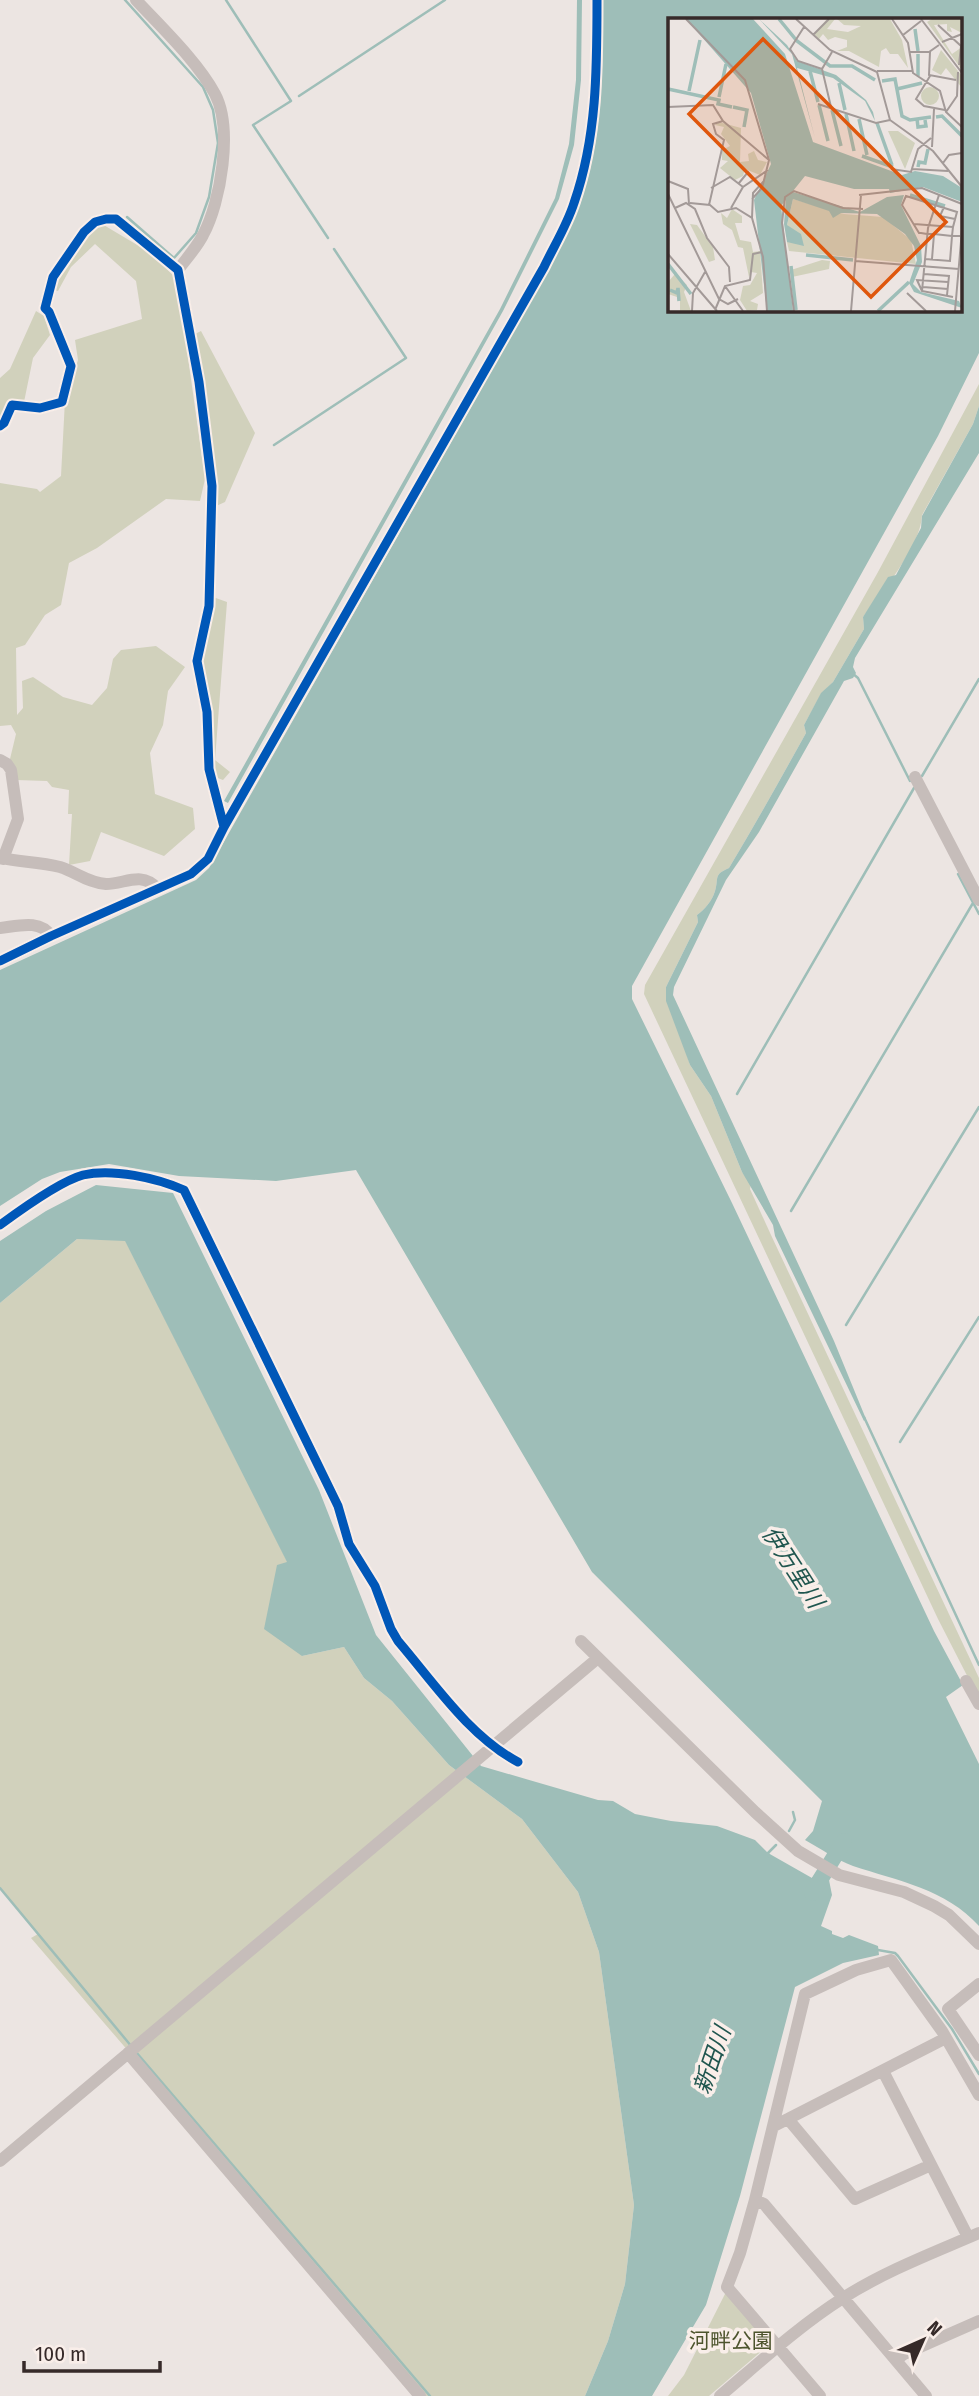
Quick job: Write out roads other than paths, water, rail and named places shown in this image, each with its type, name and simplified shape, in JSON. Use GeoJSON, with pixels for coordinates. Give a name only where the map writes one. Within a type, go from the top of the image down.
{"type":"FeatureCollection","features":[{"type":"Feature","properties":{"kind":"street"},"geometry":{"type":"LineString","coordinates":[[136,0],[206,79],[217,98],[225,131],[225,154],[204,234],[178,270]]}},
{"type":"Feature","properties":{"kind":"street"},"geometry":{"type":"LineString","coordinates":[[0,961],[191,874],[208,859],[544,267],[574,205],[589,148],[596,81],[597,0]]}},
{"type":"Feature","properties":{"kind":"street"},"geometry":{"type":"LineString","coordinates":[[0,426],[12,405],[40,408],[62,402],[71,366],[45,308],[53,277],[84,232],[95,222],[116,219],[178,270],[199,382],[212,485],[209,606],[197,661],[207,712],[209,769],[224,827]]}},
{"type":"Feature","properties":{"kind":"street"},"geometry":{"type":"LineString","coordinates":[[0,760],[11,770],[18,819],[1,858],[56,866],[104,884],[116,884],[135,878],[145,879],[157,888]]}},
{"type":"Feature","properties":{"kind":"street"},"geometry":{"type":"LineString","coordinates":[[915,777],[978,893]]}},
{"type":"Feature","properties":{"kind":"street"},"geometry":{"type":"LineString","coordinates":[[0,928],[39,925],[47,929],[51,936]]}},
{"type":"Feature","properties":{"kind":"street"},"geometry":{"type":"LineString","coordinates":[[0,1225],[81,1175],[108,1172],[170,1184],[184,1190],[338,1506],[349,1544],[375,1586],[398,1641],[488,1749],[518,1762]]}},
{"type":"Feature","properties":{"kind":"street"},"geometry":{"type":"LineString","coordinates":[[581,1641],[755,1812],[799,1851],[839,1875],[904,1892],[934,1906],[949,1915],[979,1944]]}},
{"type":"Feature","properties":{"kind":"street"},"geometry":{"type":"LineString","coordinates":[[0,2161],[598,1658]]}},
{"type":"Feature","properties":{"kind":"street"},"geometry":{"type":"LineString","coordinates":[[966,1681],[979,1704]]}},
{"type":"Feature","properties":{"kind":"street"},"geometry":{"type":"LineString","coordinates":[[820,2396],[727,2287],[755,2200],[805,1994],[856,1970],[891,1960],[946,2038],[979,2095]]}},
{"type":"Feature","properties":{"kind":"street"},"geometry":{"type":"LineString","coordinates":[[979,1984],[948,2009],[979,2055]]}},
{"type":"Feature","properties":{"kind":"street"},"geometry":{"type":"LineString","coordinates":[[774,2126],[946,2038]]}},
{"type":"Feature","properties":{"kind":"street"},"geometry":{"type":"LineString","coordinates":[[133,2049],[420,2396]]}},
{"type":"Feature","properties":{"kind":"street"},"geometry":{"type":"LineString","coordinates":[[720,2396],[778,2347],[843,2298],[894,2270],[974,2235],[931,2165],[883,2070]]}},
{"type":"Feature","properties":{"kind":"street"},"geometry":{"type":"LineString","coordinates":[[788,2119],[855,2199],[931,2165]]}},
{"type":"Feature","properties":{"kind":"street"},"geometry":{"type":"LineString","coordinates":[[755,2200],[764,2204],[926,2396]]}},
{"type":"Feature","properties":{"kind":"street"},"geometry":{"type":"LineString","coordinates":[[896,2360],[979,2321]]}},
{"type":"Feature","properties":{"kind":"water"},"geometry":{"type":"Polygon","coordinates":[[[577,0],[582,0],[581,80],[574,145],[559,199],[503,311],[228,803],[224,801],[500,309],[555,198],[569,144],[576,80],[577,0]]]}},
{"type":"Feature","properties":{"kind":"water","name":"伊万里川"},"geometry":{"type":"Polygon","coordinates":[[[603,0],[979,0],[979,353],[938,436],[632,986],[632,999],[732,1203],[934,1631],[963,1685],[946,1697],[979,1764],[979,1926],[966,1913],[936,1895],[847,1864],[805,1840],[813,1831],[822,1801],[592,1572],[356,1170],[276,1181],[179,1176],[109,1164],[60,1172],[42,1179],[0,1206],[0,970],[196,880],[209,868],[549,270],[579,207],[587,182],[597,131],[602,78],[603,0]]]}},
{"type":"Feature","properties":{"kind":"water"},"geometry":{"type":"Polygon","coordinates":[[[979,406],[979,453],[855,658],[853,667],[856,673],[853,678],[844,681],[759,832],[726,880],[674,987],[673,995],[834,1341],[866,1419],[864,1421],[775,1236],[773,1225],[742,1172],[711,1096],[690,1065],[666,1001],[666,987],[698,922],[697,915],[714,895],[717,877],[729,868],[778,784],[806,733],[804,725],[821,693],[833,682],[864,629],[863,617],[888,577],[896,575],[921,528],[922,516],[973,424],[979,406]]]}},
{"type":"Feature","properties":{"kind":"water"},"geometry":{"type":"Polygon","coordinates":[[[96,1185],[173,1193],[319,1490],[376,1635],[481,1766],[598,1800],[613,1801],[635,1814],[717,1826],[755,1840],[768,1853],[812,1878],[815,1874],[829,1880],[832,1895],[821,1926],[843,1938],[849,1935],[878,1946],[879,1955],[843,1963],[795,1987],[740,2196],[706,2305],[652,2396],[585,2396],[608,2341],[625,2284],[634,2205],[599,1952],[578,1892],[522,1819],[449,1765],[392,1701],[364,1678],[344,1647],[302,1656],[264,1629],[277,1565],[287,1562],[125,1241],[77,1239],[0,1303],[0,1241],[46,1211],[96,1185]]]}},
{"type":"Feature","properties":{"kind":"waterway"},"geometry":{"type":"LineString","coordinates":[[125,0],[203,87],[213,110],[218,143],[209,197],[196,233],[174,258],[127,217]]}},
{"type":"Feature","properties":{"kind":"waterway"},"geometry":{"type":"LineString","coordinates":[[226,0],[291,101],[253,125],[328,238]]}},
{"type":"Feature","properties":{"kind":"waterway"},"geometry":{"type":"LineString","coordinates":[[299,96],[445,0]]}},
{"type":"Feature","properties":{"kind":"waterway"},"geometry":{"type":"LineString","coordinates":[[274,445],[406,358],[334,249]]}},
{"type":"Feature","properties":{"kind":"waterway"},"geometry":{"type":"LineString","coordinates":[[852,673],[858,678],[910,781]]}},
{"type":"Feature","properties":{"kind":"waterway"},"geometry":{"type":"LineString","coordinates":[[922,776],[979,679]]}},
{"type":"Feature","properties":{"kind":"waterway"},"geometry":{"type":"LineString","coordinates":[[737,1094],[914,788]]}},
{"type":"Feature","properties":{"kind":"waterway"},"geometry":{"type":"LineString","coordinates":[[958,874],[979,914]]}},
{"type":"Feature","properties":{"kind":"waterway"},"geometry":{"type":"LineString","coordinates":[[791,1211],[973,903]]}},
{"type":"Feature","properties":{"kind":"waterway"},"geometry":{"type":"LineString","coordinates":[[846,1325],[979,1107]]}},
{"type":"Feature","properties":{"kind":"waterway"},"geometry":{"type":"LineString","coordinates":[[900,1442],[979,1317]]}},
{"type":"Feature","properties":{"kind":"waterway"},"geometry":{"type":"LineString","coordinates":[[864,1417],[979,1665]]}},
{"type":"Feature","properties":{"kind":"waterway"},"geometry":{"type":"LineString","coordinates":[[789,1831],[795,1820],[793,1812]]}},
{"type":"Feature","properties":{"kind":"waterway","name":"新田川"},"geometry":{"type":"LineString","coordinates":[[812,1893],[844,1841]]}},
{"type":"Feature","properties":{"kind":"waterway"},"geometry":{"type":"LineString","coordinates":[[769,1856],[768,1853],[776,1845]]}},
{"type":"Feature","properties":{"kind":"waterway"},"geometry":{"type":"LineString","coordinates":[[0,1888],[132,2047]]}},
{"type":"Feature","properties":{"kind":"waterway"},"geometry":{"type":"LineString","coordinates":[[878,1950],[898,1956],[952,2029],[979,2074]]}},
{"type":"Feature","properties":{"kind":"waterway"},"geometry":{"type":"LineString","coordinates":[[136,2052],[430,2396]]}},
{"type":"Feature","properties":{"kind":"park label","name":"河畔公園"},"geometry":{"type":"Point","coordinates":[731,2341]}}]}
